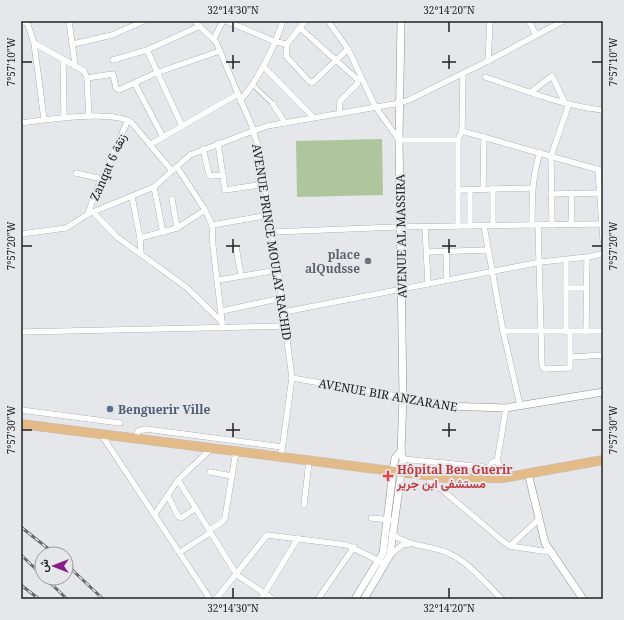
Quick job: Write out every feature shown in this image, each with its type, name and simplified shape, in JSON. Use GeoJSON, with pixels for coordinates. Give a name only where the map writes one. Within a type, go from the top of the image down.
{"type":"FeatureCollection","features":[{"type":"Feature","properties":{"kind":"main road"},"geometry":{"type":"LineString","coordinates":[[21,424],[427,477],[466,479],[528,473],[603,460]]}},
{"type":"Feature","properties":{"kind":"street"},"geometry":{"type":"LineString","coordinates":[[69,21],[76,65]]}},
{"type":"Feature","properties":{"kind":"street"},"geometry":{"type":"LineString","coordinates":[[72,44],[112,35],[144,21]]}},
{"type":"Feature","properties":{"kind":"street","name":"AVENUE PRINCE MOULAY RACHID"},"geometry":{"type":"LineString","coordinates":[[194,21],[214,38],[254,131],[265,184],[292,378],[281,457]]}},
{"type":"Feature","properties":{"kind":"street"},"geometry":{"type":"LineString","coordinates":[[214,38],[224,21],[276,42],[287,44]]}},
{"type":"Feature","properties":{"kind":"street"},"geometry":{"type":"LineString","coordinates":[[240,101],[253,85],[276,42],[284,21]]}},
{"type":"Feature","properties":{"kind":"street"},"geometry":{"type":"LineString","coordinates":[[305,21],[287,44],[286,56],[309,82],[312,83],[348,49]]}},
{"type":"Feature","properties":{"kind":"street"},"geometry":{"type":"LineString","coordinates":[[328,21],[348,49],[375,106],[399,140],[458,140]]}},
{"type":"Feature","properties":{"kind":"street","name":"AVENUE AL MASSIRA"},"geometry":{"type":"LineString","coordinates":[[390,520],[397,472],[396,458],[402,455],[402,288],[399,140],[401,21]]}},
{"type":"Feature","properties":{"kind":"street"},"geometry":{"type":"LineString","coordinates":[[488,62],[490,21]]}},
{"type":"Feature","properties":{"kind":"street"},"geometry":{"type":"LineString","coordinates":[[529,21],[536,35]]}},
{"type":"Feature","properties":{"kind":"street"},"geometry":{"type":"LineString","coordinates":[[21,234],[66,228],[91,213],[154,187],[190,155],[218,143],[254,131],[285,123],[375,106],[400,103],[488,62],[563,21]]}},
{"type":"Feature","properties":{"kind":"street"},"geometry":{"type":"LineString","coordinates":[[25,22],[34,43],[44,119]]}},
{"type":"Feature","properties":{"kind":"street"},"geometry":{"type":"LineString","coordinates":[[113,60],[147,50],[200,26]]}},
{"type":"Feature","properties":{"kind":"street"},"geometry":{"type":"LineString","coordinates":[[300,28],[357,79],[358,83],[340,101],[339,113]]}},
{"type":"Feature","properties":{"kind":"street"},"geometry":{"type":"LineString","coordinates":[[34,43],[76,65],[84,71],[87,78],[89,116]]}},
{"type":"Feature","properties":{"kind":"street"},"geometry":{"type":"LineString","coordinates":[[147,50],[156,73],[182,126]]}},
{"type":"Feature","properties":{"kind":"street"},"geometry":{"type":"LineString","coordinates":[[87,78],[113,74],[116,88],[119,90],[135,84],[156,73],[220,52]]}},
{"type":"Feature","properties":{"kind":"street"},"geometry":{"type":"LineString","coordinates":[[63,59],[64,117]]}},
{"type":"Feature","properties":{"kind":"street"},"geometry":{"type":"LineString","coordinates":[[263,66],[313,117]]}},
{"type":"Feature","properties":{"kind":"street"},"geometry":{"type":"LineString","coordinates":[[458,226],[458,140],[462,132],[463,74]]}},
{"type":"Feature","properties":{"kind":"street"},"geometry":{"type":"LineString","coordinates":[[485,76],[567,103],[596,110],[602,108]]}},
{"type":"Feature","properties":{"kind":"street"},"geometry":{"type":"LineString","coordinates":[[531,92],[552,76],[567,103],[551,156],[552,225]]}},
{"type":"Feature","properties":{"kind":"street"},"geometry":{"type":"LineString","coordinates":[[135,84],[163,137]]}},
{"type":"Feature","properties":{"kind":"street"},"geometry":{"type":"LineString","coordinates":[[253,85],[272,104],[285,123]]}},
{"type":"Feature","properties":{"kind":"street"},"geometry":{"type":"LineString","coordinates":[[151,144],[238,94]]}},
{"type":"Feature","properties":{"kind":"street"},"geometry":{"type":"LineString","coordinates":[[21,123],[44,119],[89,116],[128,120],[174,169],[205,210],[212,225],[213,246],[222,311],[222,325]]}},
{"type":"Feature","properties":{"kind":"street","name":"Zanqat 6 زنقة"},"geometry":{"type":"LineString","coordinates":[[91,213],[102,179],[128,120]]}},
{"type":"Feature","properties":{"kind":"street"},"geometry":{"type":"LineString","coordinates":[[462,132],[540,152],[601,170],[600,193],[603,240]]}},
{"type":"Feature","properties":{"kind":"street"},"geometry":{"type":"LineString","coordinates":[[483,189],[484,137]]}},
{"type":"Feature","properties":{"kind":"street"},"geometry":{"type":"LineString","coordinates":[[218,143],[226,190],[265,184]]}},
{"type":"Feature","properties":{"kind":"street"},"geometry":{"type":"LineString","coordinates":[[203,149],[209,174],[211,176],[223,175]]}},
{"type":"Feature","properties":{"kind":"street"},"geometry":{"type":"LineString","coordinates":[[532,225],[533,175],[540,152]]}},
{"type":"Feature","properties":{"kind":"street"},"geometry":{"type":"LineString","coordinates":[[76,173],[102,179]]}},
{"type":"Feature","properties":{"kind":"street"},"geometry":{"type":"LineString","coordinates":[[154,187],[164,232]]}},
{"type":"Feature","properties":{"kind":"street"},"geometry":{"type":"LineString","coordinates":[[458,190],[532,188]]}},
{"type":"Feature","properties":{"kind":"street"},"geometry":{"type":"LineString","coordinates":[[493,189],[493,226]]}},
{"type":"Feature","properties":{"kind":"street"},"geometry":{"type":"LineString","coordinates":[[470,190],[470,226]]}},
{"type":"Feature","properties":{"kind":"street"},"geometry":{"type":"LineString","coordinates":[[571,225],[572,193]]}},
{"type":"Feature","properties":{"kind":"street"},"geometry":{"type":"LineString","coordinates":[[551,194],[600,193]]}},
{"type":"Feature","properties":{"kind":"street"},"geometry":{"type":"LineString","coordinates":[[132,197],[140,238],[141,253]]}},
{"type":"Feature","properties":{"kind":"street"},"geometry":{"type":"LineString","coordinates":[[172,199],[177,228]]}},
{"type":"Feature","properties":{"kind":"street"},"geometry":{"type":"LineString","coordinates":[[140,238],[177,228],[205,210]]}},
{"type":"Feature","properties":{"kind":"street"},"geometry":{"type":"LineString","coordinates":[[91,213],[117,237],[186,287],[222,325]]}},
{"type":"Feature","properties":{"kind":"street"},"geometry":{"type":"LineString","coordinates":[[212,225],[270,215]]}},
{"type":"Feature","properties":{"kind":"street"},"geometry":{"type":"LineString","coordinates":[[272,232],[400,227],[601,224]]}},
{"type":"Feature","properties":{"kind":"street"},"geometry":{"type":"LineString","coordinates":[[538,225],[541,262],[542,366],[544,369],[569,368],[572,366],[568,332],[566,260]]}},
{"type":"Feature","properties":{"kind":"street"},"geometry":{"type":"LineString","coordinates":[[484,226],[503,331],[520,404]]}},
{"type":"Feature","properties":{"kind":"street"},"geometry":{"type":"LineString","coordinates":[[425,227],[428,283]]}},
{"type":"Feature","properties":{"kind":"street"},"geometry":{"type":"LineString","coordinates":[[236,247],[241,276]]}},
{"type":"Feature","properties":{"kind":"street"},"geometry":{"type":"LineString","coordinates":[[426,252],[488,250]]}},
{"type":"Feature","properties":{"kind":"street"},"geometry":{"type":"LineString","coordinates":[[446,251],[447,280]]}},
{"type":"Feature","properties":{"kind":"street"},"geometry":{"type":"LineString","coordinates":[[284,312],[541,262],[587,258],[603,254]]}},
{"type":"Feature","properties":{"kind":"street"},"geometry":{"type":"LineString","coordinates":[[586,331],[587,258]]}},
{"type":"Feature","properties":{"kind":"street"},"geometry":{"type":"LineString","coordinates":[[218,280],[278,270]]}},
{"type":"Feature","properties":{"kind":"street"},"geometry":{"type":"LineString","coordinates":[[566,288],[586,288]]}},
{"type":"Feature","properties":{"kind":"street"},"geometry":{"type":"LineString","coordinates":[[222,311],[282,298]]}},
{"type":"Feature","properties":{"kind":"street"},"geometry":{"type":"LineString","coordinates":[[21,332],[222,325],[285,326]]}},
{"type":"Feature","properties":{"kind":"street"},"geometry":{"type":"LineString","coordinates":[[503,331],[603,332]]}},
{"type":"Feature","properties":{"kind":"street"},"geometry":{"type":"LineString","coordinates":[[572,357],[603,355]]}},
{"type":"Feature","properties":{"kind":"street","name":"AVENUE BIR ANZARANE"},"geometry":{"type":"LineString","coordinates":[[292,378],[403,397],[445,406],[506,408],[520,404],[603,392]]}},
{"type":"Feature","properties":{"kind":"street"},"geometry":{"type":"LineString","coordinates":[[402,455],[466,466],[484,467],[492,476],[500,467],[497,462],[506,408]]}},
{"type":"Feature","properties":{"kind":"street"},"geometry":{"type":"LineString","coordinates":[[21,410],[120,423]]}},
{"type":"Feature","properties":{"kind":"street"},"geometry":{"type":"LineString","coordinates":[[136,438],[138,431],[146,429],[282,447]]}},
{"type":"Feature","properties":{"kind":"street"},"geometry":{"type":"LineString","coordinates":[[101,434],[210,599]]}},
{"type":"Feature","properties":{"kind":"street"},"geometry":{"type":"LineString","coordinates":[[155,514],[178,480],[212,448]]}},
{"type":"Feature","properties":{"kind":"street"},"geometry":{"type":"LineString","coordinates":[[180,552],[221,523],[225,518],[236,451]]}},
{"type":"Feature","properties":{"kind":"street"},"geometry":{"type":"LineString","coordinates":[[304,505],[309,461]]}},
{"type":"Feature","properties":{"kind":"street"},"geometry":{"type":"LineString","coordinates":[[466,466],[466,479]]}},
{"type":"Feature","properties":{"kind":"street"},"geometry":{"type":"LineString","coordinates":[[210,472],[232,476]]}},
{"type":"Feature","properties":{"kind":"street"},"geometry":{"type":"LineString","coordinates":[[528,473],[541,532],[549,552],[583,599]]}},
{"type":"Feature","properties":{"kind":"street"},"geometry":{"type":"LineString","coordinates":[[427,477],[510,546],[549,552]]}},
{"type":"Feature","properties":{"kind":"street"},"geometry":{"type":"LineString","coordinates":[[178,480],[237,575],[273,599]]}},
{"type":"Feature","properties":{"kind":"street"},"geometry":{"type":"LineString","coordinates":[[168,496],[178,516],[181,518],[196,508]]}},
{"type":"Feature","properties":{"kind":"street"},"geometry":{"type":"LineString","coordinates":[[371,518],[390,520]]}},
{"type":"Feature","properties":{"kind":"street"},"geometry":{"type":"LineString","coordinates":[[390,520],[392,534],[390,555]]}},
{"type":"Feature","properties":{"kind":"street"},"geometry":{"type":"LineString","coordinates":[[364,599],[382,562],[390,520]]}},
{"type":"Feature","properties":{"kind":"street"},"geometry":{"type":"LineString","coordinates":[[510,546],[538,520]]}},
{"type":"Feature","properties":{"kind":"street"},"geometry":{"type":"LineString","coordinates":[[392,534],[410,544]]}},
{"type":"Feature","properties":{"kind":"street"},"geometry":{"type":"LineString","coordinates":[[216,599],[237,575],[265,536],[280,535],[354,547],[382,562]]}},
{"type":"Feature","properties":{"kind":"street"},"geometry":{"type":"LineString","coordinates":[[261,599],[298,538]]}},
{"type":"Feature","properties":{"kind":"street"},"geometry":{"type":"LineString","coordinates":[[356,599],[382,562],[402,545],[410,544],[432,547],[457,557],[502,599]]}},
{"type":"Feature","properties":{"kind":"street"},"geometry":{"type":"LineString","coordinates":[[318,599],[354,547]]}},
{"type":"Feature","properties":{"kind":"green space"},"geometry":{"type":"Polygon","coordinates":[[[382,139],[383,195],[297,197],[296,141],[382,139]]]}},
{"type":"Feature","properties":{"kind":"railway"},"geometry":{"type":"LineString","coordinates":[[21,527],[45,546]]}},
{"type":"Feature","properties":{"kind":"railway"},"geometry":{"type":"LineString","coordinates":[[21,555],[34,567]]}},
{"type":"Feature","properties":{"kind":"railway"},"geometry":{"type":"LineString","coordinates":[[74,572],[103,599]]}},
{"type":"Feature","properties":{"kind":"railway"},"geometry":{"type":"LineString","coordinates":[[21,585],[39,599]]}},
{"type":"Feature","properties":{"kind":"railway"},"geometry":{"type":"LineString","coordinates":[[53,586],[67,599]]}},
{"type":"Feature","properties":{"kind":"place","name":"place alQudsse"},"geometry":{"type":"Point","coordinates":[368,261]}},
{"type":"Feature","properties":{"kind":"place","name":"Benguerir Ville"},"geometry":{"type":"Point","coordinates":[110,409]}},
{"type":"Feature","properties":{"kind":"place","name":"Hôpital Ben Guerir مستشفى ابن جرير"},"geometry":{"type":"Point","coordinates":[388,476]}}]}
